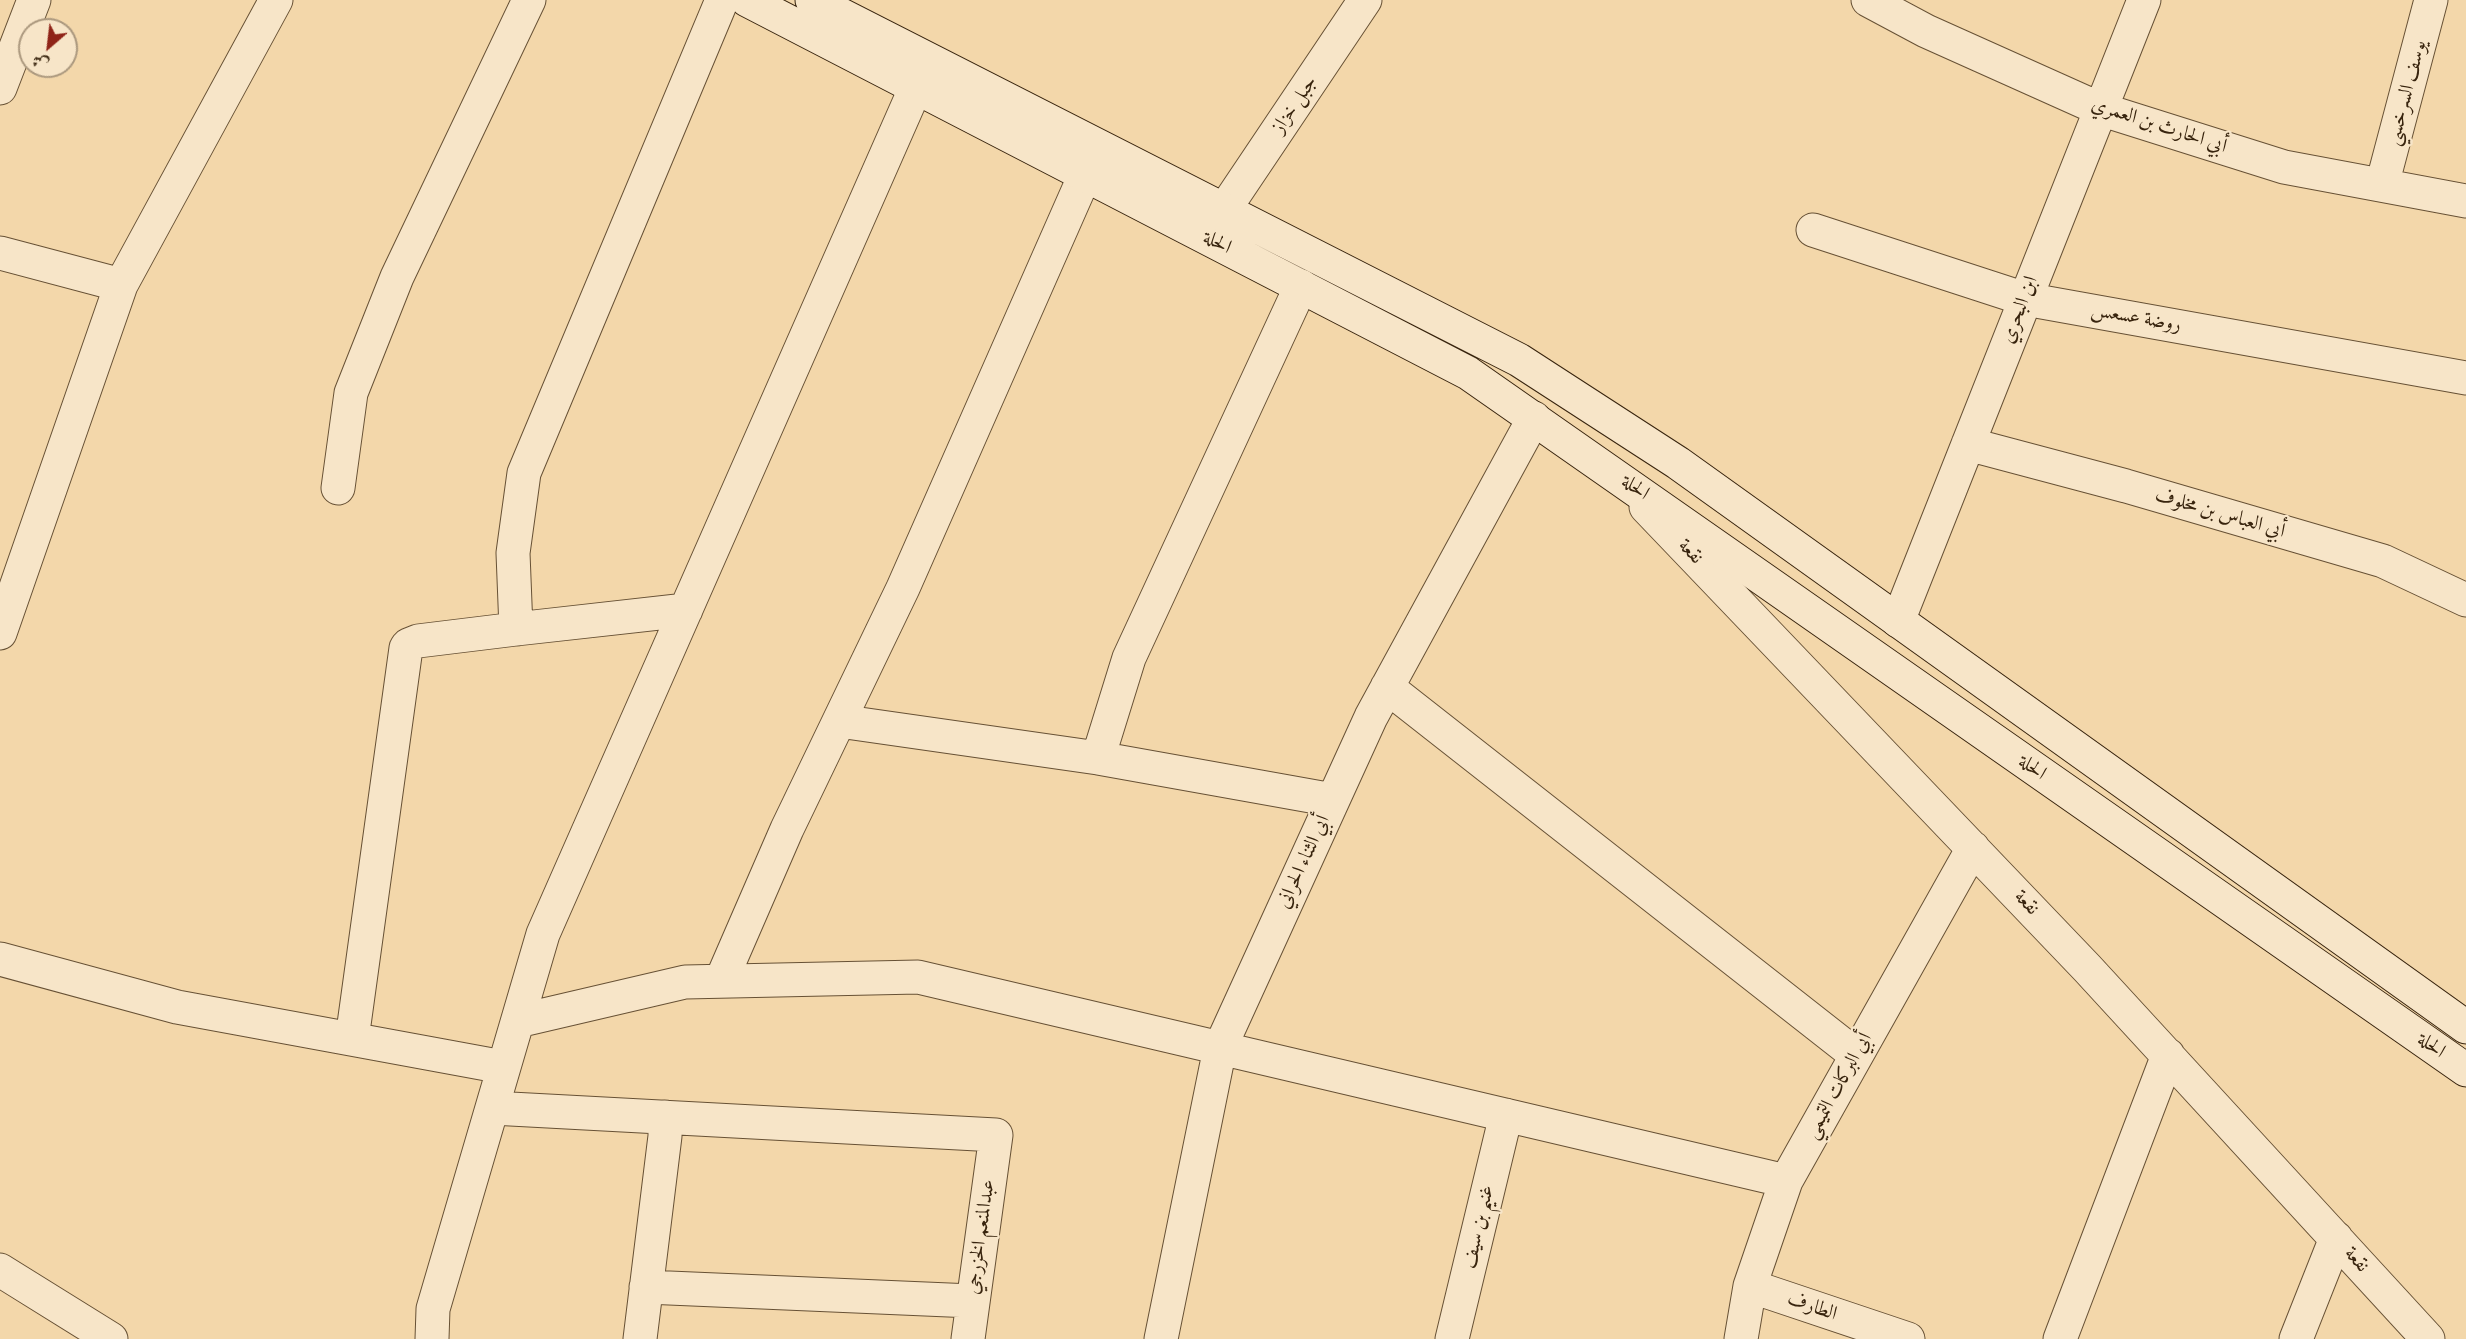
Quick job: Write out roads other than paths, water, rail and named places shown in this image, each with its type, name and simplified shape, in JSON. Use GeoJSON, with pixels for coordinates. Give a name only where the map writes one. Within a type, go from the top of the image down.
{"type":"FeatureCollection","features":[{"type":"Feature","properties":{"kind":"street"},"geometry":{"type":"LineString","coordinates":[[0,88],[34,0]]}},
{"type":"Feature","properties":{"kind":"street"},"geometry":{"type":"LineString","coordinates":[[0,633],[121,285],[276,0]]}},
{"type":"Feature","properties":{"kind":"street"},"geometry":{"type":"LineString","coordinates":[[338,488],[351,393],[397,277],[529,0]]}},
{"type":"Feature","properties":{"kind":"street"},"geometry":{"type":"LineString","coordinates":[[516,629],[513,553],[524,472],[722,0]]}},
{"type":"Feature","properties":{"kind":"street","name":"الحلة"},"geometry":{"type":"LineString","coordinates":[[747,0],[1468,373],[2466,1070]]}},
{"type":"Feature","properties":{"kind":"street","name":"الحلة"},"geometry":{"type":"LineString","coordinates":[[812,0],[1519,360],[1678,463],[2466,1027]]}},
{"type":"Feature","properties":{"kind":"street","name":"جبل خزاز"},"geometry":{"type":"LineString","coordinates":[[1224,210],[1365,0]]}},
{"type":"Feature","properties":{"kind":"street","name":"أبي الحارث بن العمري"},"geometry":{"type":"LineString","coordinates":[[1868,0],[1926,31],[2100,109],[2284,167],[2466,201]]}},
{"type":"Feature","properties":{"kind":"street","name":"ابن البحري"},"geometry":{"type":"LineString","coordinates":[[1898,621],[2144,0]]}},
{"type":"Feature","properties":{"kind":"street","name":"يوسف السرخسي"},"geometry":{"type":"LineString","coordinates":[[2382,185],[2431,0]]}},
{"type":"Feature","properties":{"kind":"street"},"geometry":{"type":"LineString","coordinates":[[432,1339],[434,1309],[543,934],[916,87]]}},
{"type":"Feature","properties":{"kind":"street"},"geometry":{"type":"LineString","coordinates":[[721,981],[787,829],[903,588],[1085,175]]}},
{"type":"Feature","properties":{"kind":"street","name":"روضة عسعس"},"geometry":{"type":"LineString","coordinates":[[1813,230],[2025,299],[2466,378]]}},
{"type":"Feature","properties":{"kind":"street"},"geometry":{"type":"LineString","coordinates":[[0,253],[121,285]]}},
{"type":"Feature","properties":{"kind":"street"},"geometry":{"type":"LineString","coordinates":[[1098,758],[1130,658],[1301,286]]}},
{"type":"Feature","properties":{"kind":"street","name":"أبي الثناء الحراني"},"geometry":{"type":"LineString","coordinates":[[1161,1339],[1220,1048],[1387,687],[1534,418]]}},
{"type":"Feature","properties":{"kind":"street","name":"أبي العباس بن مخلوف"},"geometry":{"type":"LineString","coordinates":[[1968,444],[2126,486],[2383,561],[2466,600]]}},
{"type":"Feature","properties":{"kind":"street","name":"نقعة"},"geometry":{"type":"LineString","coordinates":[[1616,475],[2168,1055],[2428,1339]]}},
{"type":"Feature","properties":{"kind":"street"},"geometry":{"type":"LineString","coordinates":[[352,1039],[406,648],[418,641],[686,610]]}},
{"type":"Feature","properties":{"kind":"street"},"geometry":{"type":"LineString","coordinates":[[1387,687],[1857,1055]]}},
{"type":"Feature","properties":{"kind":"street"},"geometry":{"type":"LineString","coordinates":[[839,721],[1098,758],[1333,800]]}},
{"type":"Feature","properties":{"kind":"street","name":"أبي البركات التميمي"},"geometry":{"type":"LineString","coordinates":[[1742,1339],[1750,1286],[1786,1181],[1973,848]]}},
{"type":"Feature","properties":{"kind":"street"},"geometry":{"type":"LineString","coordinates":[[0,959],[177,1007],[503,1067]]}},
{"type":"Feature","properties":{"kind":"street"},"geometry":{"type":"LineString","coordinates":[[518,1021],[685,982],[918,977],[1786,1181]]}},
{"type":"Feature","properties":{"kind":"street"},"geometry":{"type":"LineString","coordinates":[[2060,1339],[2168,1055]]}},
{"type":"Feature","properties":{"kind":"street"},"geometry":{"type":"LineString","coordinates":[[492,1108],[665,1117],[665,1136],[640,1339]]}},
{"type":"Feature","properties":{"kind":"street","name":"غنيم بن سيف"},"geometry":{"type":"LineString","coordinates":[[1452,1339],[1506,1115]]}},
{"type":"Feature","properties":{"kind":"street","name":"عبدالمنعم الخزرجي"},"geometry":{"type":"LineString","coordinates":[[665,1117],[996,1135],[968,1339]]}},
{"type":"Feature","properties":{"kind":"street"},"geometry":{"type":"LineString","coordinates":[[2296,1339],[2336,1238]]}},
{"type":"Feature","properties":{"kind":"street"},"geometry":{"type":"LineString","coordinates":[[0,1270],[111,1339]]}},
{"type":"Feature","properties":{"kind":"street","name":"الطارف"},"geometry":{"type":"LineString","coordinates":[[1750,1286],[1908,1339]]}},
{"type":"Feature","properties":{"kind":"street"},"geometry":{"type":"LineString","coordinates":[[646,1287],[972,1301]]}}]}
